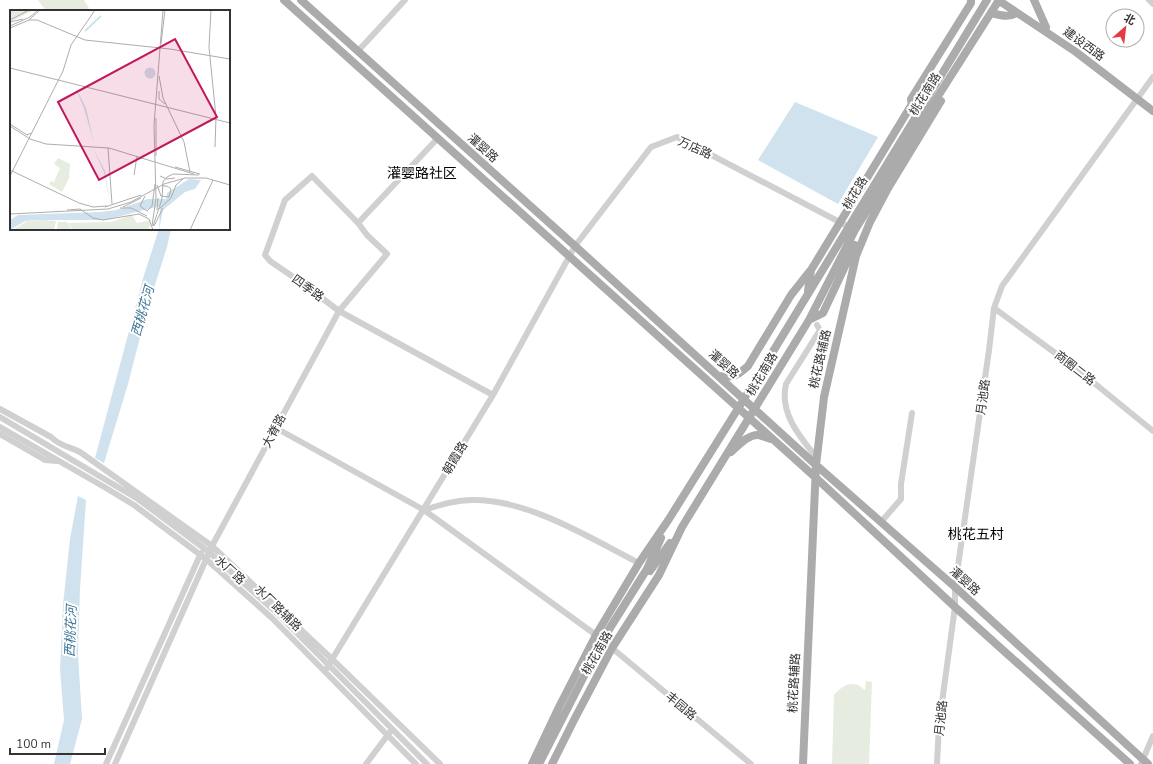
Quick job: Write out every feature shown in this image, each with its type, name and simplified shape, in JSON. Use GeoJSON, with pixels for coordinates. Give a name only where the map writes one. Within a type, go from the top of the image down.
{"type":"FeatureCollection","features":[{"type":"Feature","properties":{"kind":"main road","name":"灌婴路"},"geometry":{"type":"LineString","coordinates":[[284,0],[815,477],[955,607],[1130,764]]}},
{"type":"Feature","properties":{"kind":"main road","name":"灌婴路"},"geometry":{"type":"LineString","coordinates":[[301,0],[955,587],[1144,762]]}},
{"type":"Feature","properties":{"kind":"main road"},"geometry":{"type":"LineString","coordinates":[[809,320],[823,313],[854,247],[917,122],[911,100],[971,3],[971,0]]}},
{"type":"Feature","properties":{"kind":"main road","name":"桃花路"},"geometry":{"type":"LineString","coordinates":[[744,399],[849,227],[917,122],[987,0]]}},
{"type":"Feature","properties":{"kind":"main road"},"geometry":{"type":"LineString","coordinates":[[1034,0],[1046,27]]}},
{"type":"Feature","properties":{"kind":"main road","name":"桃花南路"},"geometry":{"type":"LineString","coordinates":[[552,764],[612,648],[659,575],[682,527],[809,320],[855,230],[917,122],[1001,1]]}},
{"type":"Feature","properties":{"kind":"main road","name":"建设西路"},"geometry":{"type":"LineString","coordinates":[[1001,1],[1046,27],[1078,48],[1153,111]]}},
{"type":"Feature","properties":{"kind":"main road","name":"建设西路"},"geometry":{"type":"LineString","coordinates":[[1001,1],[1153,106]]}},
{"type":"Feature","properties":{"kind":"main road","name":"桃花路辅路"},"geometry":{"type":"LineString","coordinates":[[803,764],[816,462],[824,397],[856,256],[870,222],[887,190],[995,14],[1001,1]]}},
{"type":"Feature","properties":{"kind":"main road"},"geometry":{"type":"LineString","coordinates":[[995,14],[1010,16],[1017,13]]}},
{"type":"Feature","properties":{"kind":"main road"},"geometry":{"type":"LineString","coordinates":[[719,376],[731,378],[748,366],[791,295],[810,270],[912,104]]}},
{"type":"Feature","properties":{"kind":"main road"},"geometry":{"type":"LineString","coordinates":[[808,294],[810,270]]}},
{"type":"Feature","properties":{"kind":"main road","name":"桃花南路"},"geometry":{"type":"LineString","coordinates":[[532,764],[596,635],[639,563],[669,519],[744,399]]}},
{"type":"Feature","properties":{"kind":"main road"},"geometry":{"type":"LineString","coordinates":[[722,461],[742,443],[753,436],[758,435],[774,440]]}},
{"type":"Feature","properties":{"kind":"main road"},"geometry":{"type":"LineString","coordinates":[[543,764],[606,641],[648,570],[669,519]]}},
{"type":"Feature","properties":{"kind":"main road"},"geometry":{"type":"LineString","coordinates":[[539,764],[603,639],[648,570],[682,527]]}},
{"type":"Feature","properties":{"kind":"street"},"geometry":{"type":"LineString","coordinates":[[358,51],[405,0]]}},
{"type":"Feature","properties":{"kind":"street"},"geometry":{"type":"LineString","coordinates":[[1148,0],[1153,4]]}},
{"type":"Feature","properties":{"kind":"street","name":"月池路"},"geometry":{"type":"LineString","coordinates":[[937,764],[940,724],[955,607],[955,587],[994,308],[1002,286],[1153,77]]}},
{"type":"Feature","properties":{"kind":"street","name":"万店路"},"geometry":{"type":"LineString","coordinates":[[575,246],[651,147],[677,137],[849,227]]}},
{"type":"Feature","properties":{"kind":"street"},"geometry":{"type":"LineString","coordinates":[[358,223],[438,138]]}},
{"type":"Feature","properties":{"kind":"street","name":"四季路"},"geometry":{"type":"LineString","coordinates":[[358,223],[312,176],[285,200],[265,255],[270,261],[339,311],[493,395]]}},
{"type":"Feature","properties":{"kind":"street","name":"大脊路"},"geometry":{"type":"LineString","coordinates":[[106,764],[203,557],[211,549],[339,311],[388,254],[367,235],[358,223]]}},
{"type":"Feature","properties":{"kind":"street","name":"朝霞路"},"geometry":{"type":"LineString","coordinates":[[325,671],[493,395],[575,246]]}},
{"type":"Feature","properties":{"kind":"street"},"geometry":{"type":"LineString","coordinates":[[835,287],[848,293]]}},
{"type":"Feature","properties":{"kind":"street","name":"商圈二路"},"geometry":{"type":"LineString","coordinates":[[994,308],[1077,369],[1153,431]]}},
{"type":"Feature","properties":{"kind":"street"},"geometry":{"type":"LineString","coordinates":[[816,462],[795,431],[788,415],[784,393],[786,384],[820,330],[817,325]]}},
{"type":"Feature","properties":{"kind":"street","name":"水厂路辅路"},"geometry":{"type":"LineString","coordinates":[[0,409],[51,437],[57,443],[74,448],[211,549],[332,659],[440,764]]}},
{"type":"Feature","properties":{"kind":"street"},"geometry":{"type":"LineString","coordinates":[[881,522],[901,499],[901,484],[912,413]]}},
{"type":"Feature","properties":{"kind":"street","name":"水厂路"},"geometry":{"type":"LineString","coordinates":[[0,417],[138,499],[204,548],[211,549],[328,665],[416,764]]}},
{"type":"Feature","properties":{"kind":"street","name":"水厂路"},"geometry":{"type":"LineString","coordinates":[[0,427],[134,505],[203,557],[273,619],[389,733],[427,764]]}},
{"type":"Feature","properties":{"kind":"street"},"geometry":{"type":"LineString","coordinates":[[276,428],[424,510],[596,635]]}},
{"type":"Feature","properties":{"kind":"street"},"geometry":{"type":"LineString","coordinates":[[0,434],[45,460],[59,461]]}},
{"type":"Feature","properties":{"kind":"street"},"geometry":{"type":"LineString","coordinates":[[424,510],[450,502],[471,500],[490,501],[510,505],[544,516],[583,533],[639,563]]}},
{"type":"Feature","properties":{"kind":"street","name":"大脊路"},"geometry":{"type":"LineString","coordinates":[[115,764],[203,557],[204,548]]}},
{"type":"Feature","properties":{"kind":"street","name":"水厂路辅路"},"geometry":{"type":"LineString","coordinates":[[203,557],[223,579],[389,733],[412,764]]}},
{"type":"Feature","properties":{"kind":"street","name":"丰园路"},"geometry":{"type":"LineString","coordinates":[[612,648],[751,764]]}},
{"type":"Feature","properties":{"kind":"street"},"geometry":{"type":"LineString","coordinates":[[366,764],[389,733]]}},
{"type":"Feature","properties":{"kind":"street"},"geometry":{"type":"LineString","coordinates":[[1144,762],[1153,736]]}},
{"type":"Feature","properties":{"kind":"shaded area"},"geometry":{"type":"Polygon","coordinates":[[[38,0],[84,0],[89,8],[86,10],[45,10],[38,0]]]}},
{"type":"Feature","properties":{"kind":"shaded area"},"geometry":{"type":"Polygon","coordinates":[[[866,681],[872,682],[869,764],[832,764],[834,695],[842,687],[851,684],[857,685],[865,690],[866,681]]]}},
{"type":"Feature","properties":{"kind":"water"},"geometry":{"type":"Polygon","coordinates":[[[795,102],[878,137],[838,204],[758,160],[795,102]]]}},
{"type":"Feature","properties":{"kind":"water","name":"西桃花河"},"geometry":{"type":"Polygon","coordinates":[[[159,230],[171,230],[167,247],[147,310],[128,384],[104,463],[95,458],[144,275],[159,230]]]}},
{"type":"Feature","properties":{"kind":"water","name":"西桃花河"},"geometry":{"type":"Polygon","coordinates":[[[78,496],[86,500],[80,589],[78,654],[82,719],[70,764],[54,764],[64,720],[60,669],[63,605],[70,539],[78,496]]]}},
{"type":"Feature","properties":{"kind":"district","name":"灌婴路社区"},"geometry":{"type":"Point","coordinates":[422,173]}},
{"type":"Feature","properties":{"kind":"district","name":"桃花五村"},"geometry":{"type":"Point","coordinates":[976,534]}}]}
